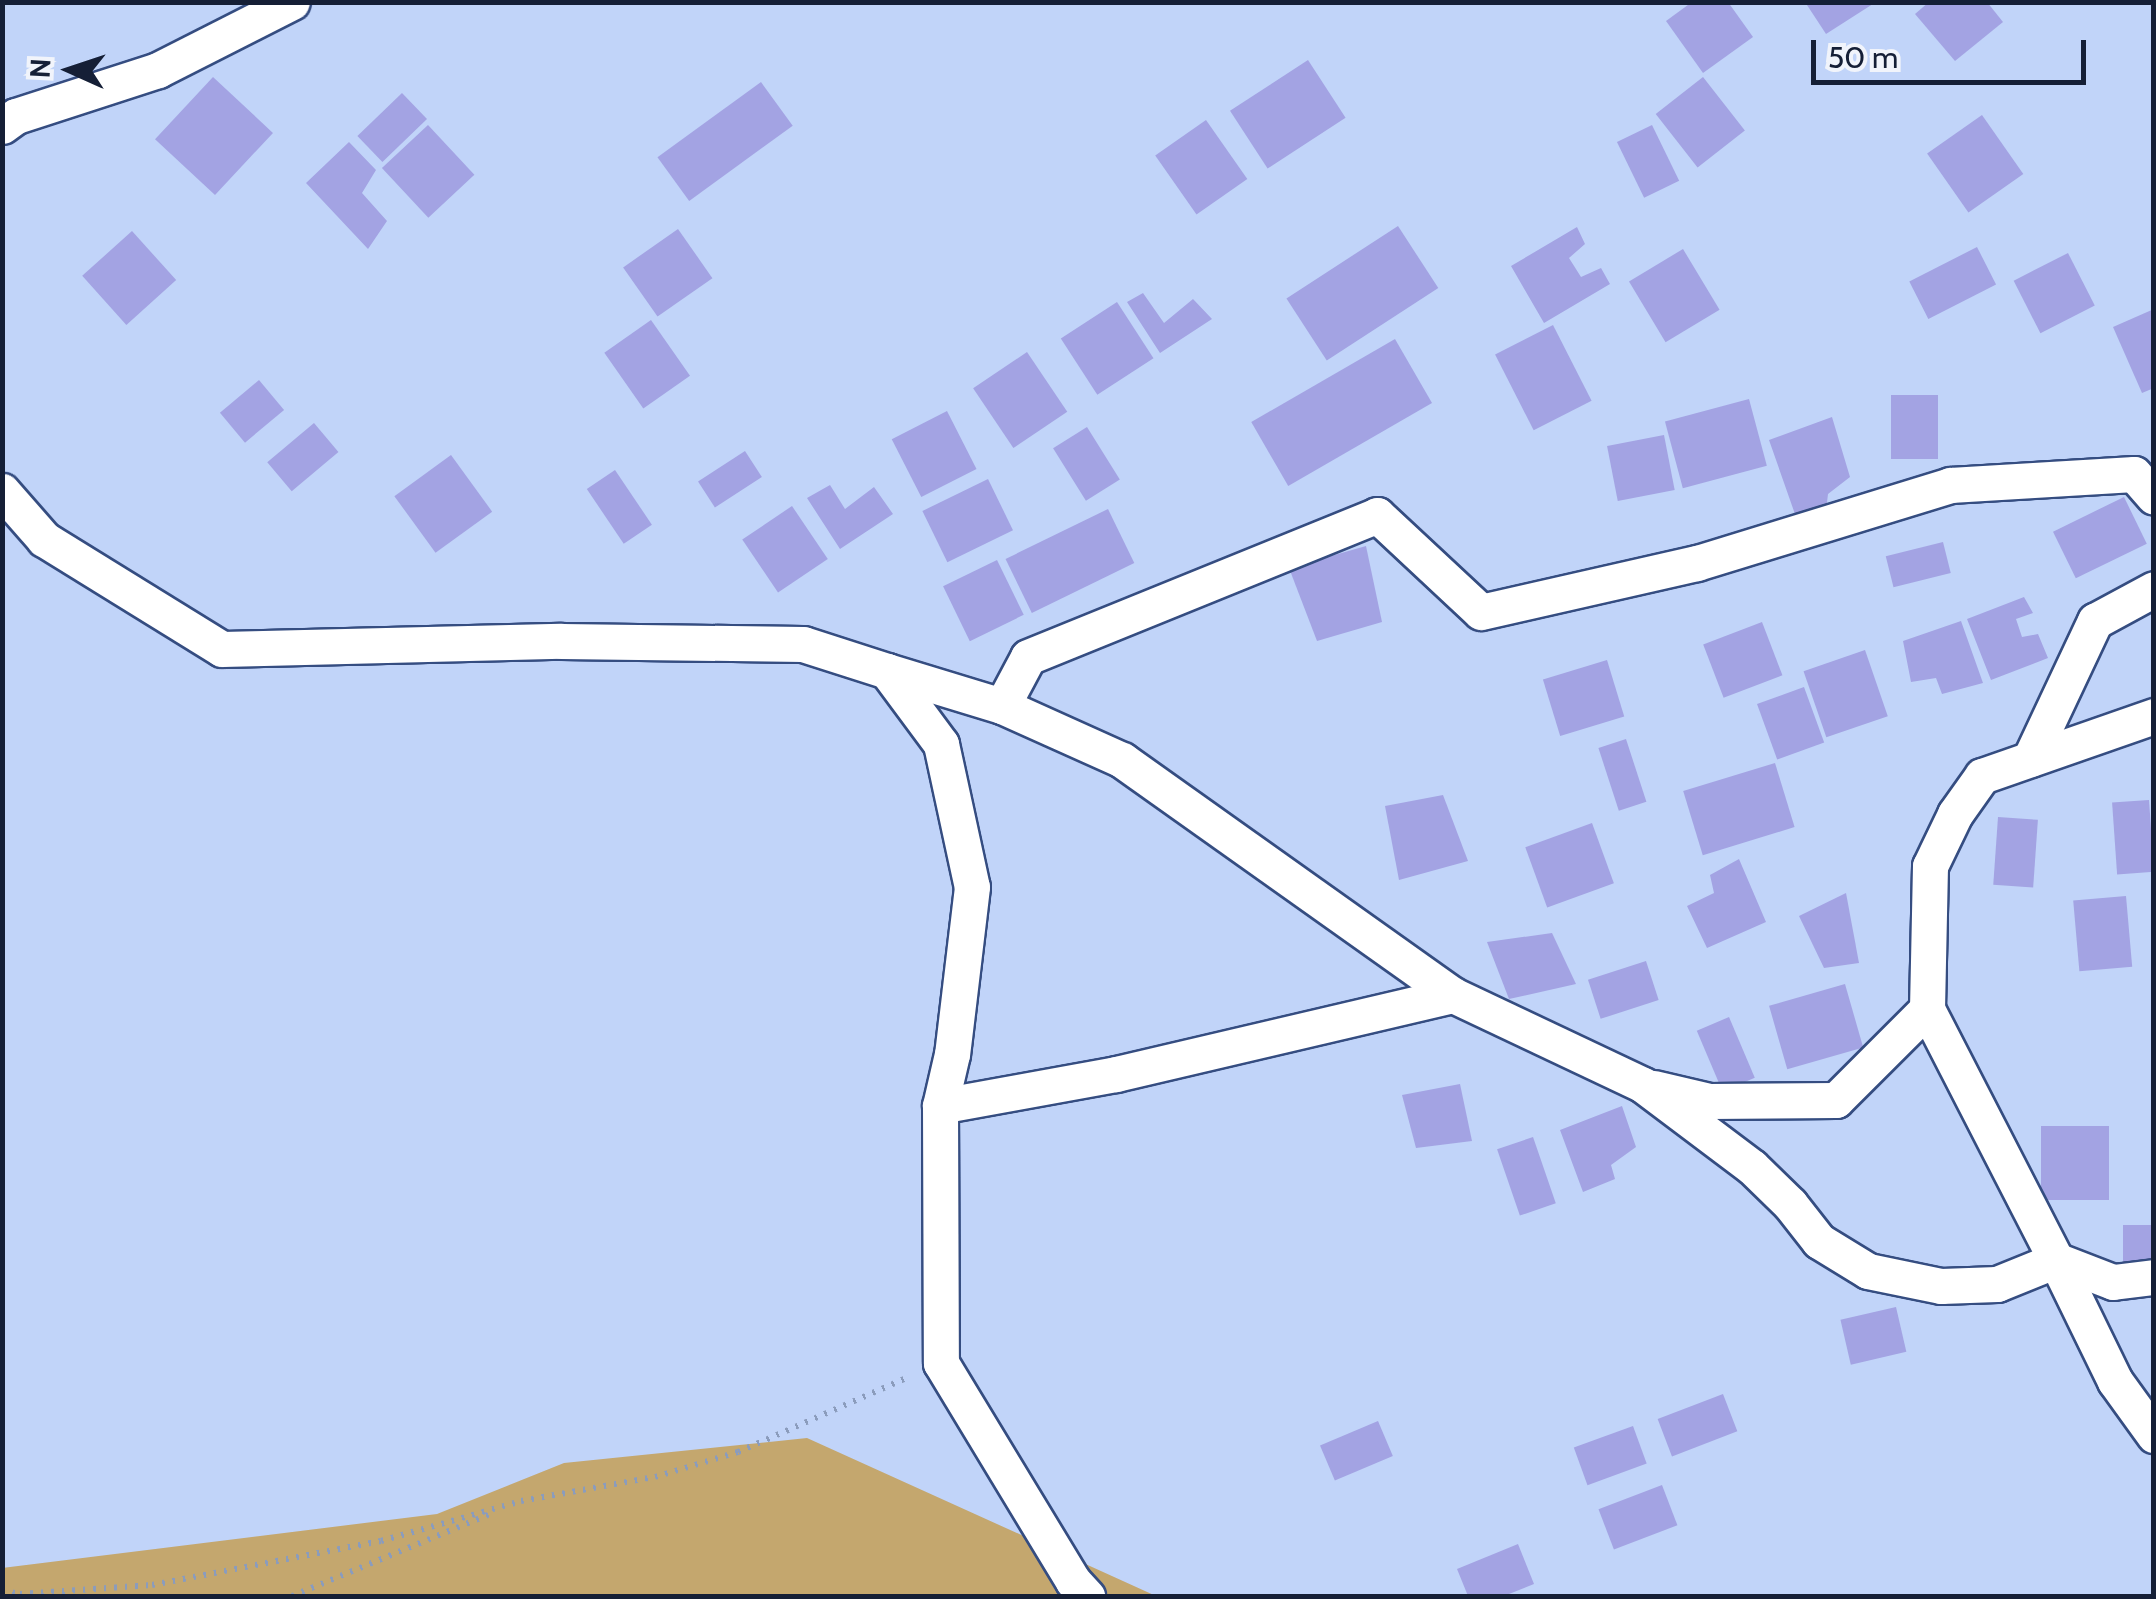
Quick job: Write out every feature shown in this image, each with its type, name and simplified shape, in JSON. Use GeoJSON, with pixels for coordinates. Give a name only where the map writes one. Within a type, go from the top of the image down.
{"type":"FeatureCollection","features":[{"type":"Feature","properties":{"kind":"street"},"geometry":{"type":"LineString","coordinates":[[2,126],[16,116],[158,70],[292,2]]}},
{"type":"Feature","properties":{"kind":"street"},"geometry":{"type":"LineString","coordinates":[[1002,706],[1028,657],[1377,515],[1481,612],[1697,563],[1950,484],[2134,474],[2154,497]]}},
{"type":"Feature","properties":{"kind":"street"},"geometry":{"type":"LineString","coordinates":[[2,491],[44,538],[222,649],[561,641],[803,644],[1002,706],[1122,760],[1453,995],[1643,1086],[1752,1167],[1790,1204],[1819,1241],[1868,1270],[1941,1286],[1997,1284],[2056,1260],[2113,1282],[2154,1278]]}},
{"type":"Feature","properties":{"kind":"street"},"geometry":{"type":"LineString","coordinates":[[2030,759],[2095,621],[2154,589]]}},
{"type":"Feature","properties":{"kind":"street"},"geometry":{"type":"LineString","coordinates":[[888,670],[940,744],[972,887],[952,1054],[940,1106],[941,1363],[1072,1581],[1086,1596]]}},
{"type":"Feature","properties":{"kind":"street"},"geometry":{"type":"LineString","coordinates":[[2154,716],[1982,776],[1955,814],[1930,866],[1927,1009],[2115,1381],[2154,1435]]}},
{"type":"Feature","properties":{"kind":"street"},"geometry":{"type":"LineString","coordinates":[[940,1106],[1116,1074],[1453,995]]}},
{"type":"Feature","properties":{"kind":"street"},"geometry":{"type":"LineString","coordinates":[[1643,1086],[1709,1100],[1836,1100],[1927,1009]]}},
{"type":"Feature","properties":{"kind":"path"},"geometry":{"type":"LineString","coordinates":[[2,1591],[20,1594],[152,1585],[381,1541],[520,1501],[655,1477],[738,1452],[941,1363]]}},
{"type":"Feature","properties":{"kind":"path"},"geometry":{"type":"LineString","coordinates":[[292,1596],[520,1501]]}},
{"type":"Feature","properties":{"kind":"shaded area"},"geometry":{"type":"Polygon","coordinates":[[[807,1438],[1156,1596],[3,1596],[2,1568],[437,1514],[564,1463],[807,1438]]]}},
{"type":"Feature","properties":{"kind":"building"},"geometry":{"type":"Polygon","coordinates":[[[1692,2],[1728,2],[1753,37],[1703,73],[1666,21],[1692,2]]]}},
{"type":"Feature","properties":{"kind":"building"},"geometry":{"type":"Polygon","coordinates":[[[1805,2],[1876,2],[1826,34],[1805,2]]]}},
{"type":"Feature","properties":{"kind":"building"},"geometry":{"type":"Polygon","coordinates":[[[1929,2],[1987,2],[2003,22],[1955,61],[1915,14],[1929,2]]]}},
{"type":"Feature","properties":{"kind":"building"},"geometry":{"type":"Polygon","coordinates":[[[1308,60],[1346,118],[1268,169],[1230,111],[1308,60]]]}},
{"type":"Feature","properties":{"kind":"building"},"geometry":{"type":"Polygon","coordinates":[[[213,77],[273,133],[215,195],[155,139],[213,77]]]}},
{"type":"Feature","properties":{"kind":"building"},"geometry":{"type":"Polygon","coordinates":[[[1703,77],[1745,131],[1698,168],[1656,114],[1703,77]]]}},
{"type":"Feature","properties":{"kind":"building"},"geometry":{"type":"Polygon","coordinates":[[[761,82],[793,126],[689,201],[657,157],[761,82]]]}},
{"type":"Feature","properties":{"kind":"building"},"geometry":{"type":"Polygon","coordinates":[[[402,93],[427,119],[382,162],[357,136],[402,93]]]}},
{"type":"Feature","properties":{"kind":"building"},"geometry":{"type":"Polygon","coordinates":[[[1982,115],[2023,174],[1968,212],[1927,153],[1982,115]]]}},
{"type":"Feature","properties":{"kind":"building"},"geometry":{"type":"Polygon","coordinates":[[[1206,120],[1247,179],[1197,215],[1155,156],[1206,120]]]}},
{"type":"Feature","properties":{"kind":"building"},"geometry":{"type":"Polygon","coordinates":[[[428,125],[474,175],[428,218],[382,168],[428,125]]]}},
{"type":"Feature","properties":{"kind":"building"},"geometry":{"type":"Polygon","coordinates":[[[1652,125],[1679,181],[1644,198],[1617,142],[1652,125]]]}},
{"type":"Feature","properties":{"kind":"building"},"geometry":{"type":"Polygon","coordinates":[[[349,142],[376,170],[362,193],[387,221],[368,249],[306,183],[349,142]]]}},
{"type":"Feature","properties":{"kind":"building"},"geometry":{"type":"Polygon","coordinates":[[[1398,226],[1438,288],[1327,360],[1286,298],[1398,226]]]}},
{"type":"Feature","properties":{"kind":"building"},"geometry":{"type":"Polygon","coordinates":[[[1577,227],[1585,244],[1569,258],[1581,277],[1601,268],[1610,284],[1544,323],[1511,266],[1577,227]]]}},
{"type":"Feature","properties":{"kind":"building"},"geometry":{"type":"Polygon","coordinates":[[[678,229],[712,278],[658,317],[623,267],[678,229]]]}},
{"type":"Feature","properties":{"kind":"building"},"geometry":{"type":"Polygon","coordinates":[[[132,231],[176,280],[126,325],[82,276],[132,231]]]}},
{"type":"Feature","properties":{"kind":"building"},"geometry":{"type":"Polygon","coordinates":[[[1977,247],[1996,284],[1928,319],[1909,282],[1977,247]]]}},
{"type":"Feature","properties":{"kind":"building"},"geometry":{"type":"Polygon","coordinates":[[[1683,249],[1720,310],[1666,342],[1629,281],[1683,249]]]}},
{"type":"Feature","properties":{"kind":"building"},"geometry":{"type":"Polygon","coordinates":[[[2068,253],[2095,306],[2040,333],[2014,281],[2068,253]]]}},
{"type":"Feature","properties":{"kind":"building"},"geometry":{"type":"Polygon","coordinates":[[[1143,293],[1164,323],[1193,299],[1212,319],[1160,353],[1127,302],[1143,293]]]}},
{"type":"Feature","properties":{"kind":"building"},"geometry":{"type":"Polygon","coordinates":[[[1117,302],[1153,358],[1097,395],[1061,338],[1117,302]]]}},
{"type":"Feature","properties":{"kind":"building"},"geometry":{"type":"Polygon","coordinates":[[[2154,309],[2154,388],[2142,393],[2113,327],[2154,309]]]}},
{"type":"Feature","properties":{"kind":"building"},"geometry":{"type":"Polygon","coordinates":[[[651,320],[690,376],[643,408],[604,353],[651,320]]]}},
{"type":"Feature","properties":{"kind":"building"},"geometry":{"type":"Polygon","coordinates":[[[1553,325],[1592,401],[1534,430],[1495,355],[1553,325]]]}},
{"type":"Feature","properties":{"kind":"building"},"geometry":{"type":"Polygon","coordinates":[[[1395,339],[1432,403],[1288,486],[1251,422],[1395,339]]]}},
{"type":"Feature","properties":{"kind":"building"},"geometry":{"type":"Polygon","coordinates":[[[1027,352],[1067,412],[1013,448],[973,388],[1027,352]]]}},
{"type":"Feature","properties":{"kind":"building"},"geometry":{"type":"Polygon","coordinates":[[[259,380],[284,410],[245,443],[220,413],[259,380]]]}},
{"type":"Feature","properties":{"kind":"building"},"geometry":{"type":"Polygon","coordinates":[[[1891,395],[1938,395],[1938,459],[1891,459],[1891,395]]]}},
{"type":"Feature","properties":{"kind":"building"},"geometry":{"type":"Polygon","coordinates":[[[1749,399],[1767,466],[1683,488],[1665,422],[1749,399]]]}},
{"type":"Feature","properties":{"kind":"building"},"geometry":{"type":"Polygon","coordinates":[[[947,411],[977,469],[921,497],[892,439],[947,411]]]}},
{"type":"Feature","properties":{"kind":"building"},"geometry":{"type":"Polygon","coordinates":[[[1832,417],[1850,477],[1828,494],[1826,511],[1796,517],[1769,440],[1832,417]]]}},
{"type":"Feature","properties":{"kind":"building"},"geometry":{"type":"Polygon","coordinates":[[[314,423],[338,452],[292,491],[267,462],[314,423]]]}},
{"type":"Feature","properties":{"kind":"building"},"geometry":{"type":"Polygon","coordinates":[[[1087,427],[1120,480],[1086,501],[1053,448],[1087,427]]]}},
{"type":"Feature","properties":{"kind":"building"},"geometry":{"type":"Polygon","coordinates":[[[1664,435],[1675,490],[1618,501],[1607,446],[1664,435]]]}},
{"type":"Feature","properties":{"kind":"building"},"geometry":{"type":"Polygon","coordinates":[[[745,451],[762,477],[715,507],[698,481],[745,451]]]}},
{"type":"Feature","properties":{"kind":"building"},"geometry":{"type":"Polygon","coordinates":[[[451,455],[492,512],[436,553],[394,496],[451,455]]]}},
{"type":"Feature","properties":{"kind":"building"},"geometry":{"type":"Polygon","coordinates":[[[615,470],[652,525],[624,544],[587,489],[615,470]]]}},
{"type":"Feature","properties":{"kind":"building"},"geometry":{"type":"Polygon","coordinates":[[[988,479],[1013,530],[947,562],[922,511],[988,479]]]}},
{"type":"Feature","properties":{"kind":"building"},"geometry":{"type":"Polygon","coordinates":[[[830,485],[845,509],[874,487],[893,514],[840,549],[807,498],[830,485]]]}},
{"type":"Feature","properties":{"kind":"building"},"geometry":{"type":"Polygon","coordinates":[[[2124,497],[2147,544],[2076,578],[2053,532],[2124,497]]]}},
{"type":"Feature","properties":{"kind":"building"},"geometry":{"type":"Polygon","coordinates":[[[792,506],[828,559],[778,593],[742,540],[792,506]]]}},
{"type":"Feature","properties":{"kind":"building"},"geometry":{"type":"Polygon","coordinates":[[[1108,509],[1134,563],[1032,613],[1006,559],[1108,509]]]}},
{"type":"Feature","properties":{"kind":"building"},"geometry":{"type":"Polygon","coordinates":[[[1943,542],[1951,573],[1893,587],[1886,556],[1943,542]]]}},
{"type":"Feature","properties":{"kind":"building"},"geometry":{"type":"Polygon","coordinates":[[[1366,546],[1382,622],[1317,641],[1289,568],[1366,546]]]}},
{"type":"Feature","properties":{"kind":"building"},"geometry":{"type":"Polygon","coordinates":[[[997,560],[1024,615],[970,641],[943,586],[997,560]]]}},
{"type":"Feature","properties":{"kind":"building"},"geometry":{"type":"Polygon","coordinates":[[[2024,597],[2033,613],[2016,619],[2022,637],[2038,634],[2048,658],[1991,680],[1967,619],[2024,597]]]}},
{"type":"Feature","properties":{"kind":"building"},"geometry":{"type":"Polygon","coordinates":[[[1961,621],[1983,683],[1942,694],[1936,678],[1911,682],[1903,641],[1961,621]]]}},
{"type":"Feature","properties":{"kind":"building"},"geometry":{"type":"Polygon","coordinates":[[[1762,622],[1782,675],[1724,698],[1703,645],[1762,622]]]}},
{"type":"Feature","properties":{"kind":"building"},"geometry":{"type":"Polygon","coordinates":[[[1865,650],[1888,716],[1826,737],[1804,671],[1865,650]]]}},
{"type":"Feature","properties":{"kind":"building"},"geometry":{"type":"Polygon","coordinates":[[[1607,660],[1624,716],[1560,736],[1543,680],[1607,660]]]}},
{"type":"Feature","properties":{"kind":"building"},"geometry":{"type":"Polygon","coordinates":[[[1804,687],[1824,742],[1777,760],[1757,704],[1804,687]]]}},
{"type":"Feature","properties":{"kind":"building"},"geometry":{"type":"Polygon","coordinates":[[[1626,739],[1646,802],[1619,811],[1598,748],[1626,739]]]}},
{"type":"Feature","properties":{"kind":"building"},"geometry":{"type":"Polygon","coordinates":[[[1775,763],[1795,827],[1703,855],[1683,791],[1775,763]]]}},
{"type":"Feature","properties":{"kind":"building"},"geometry":{"type":"Polygon","coordinates":[[[1443,795],[1468,861],[1399,880],[1385,806],[1443,795]]]}},
{"type":"Feature","properties":{"kind":"building"},"geometry":{"type":"Polygon","coordinates":[[[2149,800],[2154,872],[2117,874],[2112,803],[2149,800]]]}},
{"type":"Feature","properties":{"kind":"building"},"geometry":{"type":"Polygon","coordinates":[[[1998,817],[2038,820],[2033,888],[1993,885],[1998,817]]]}},
{"type":"Feature","properties":{"kind":"building"},"geometry":{"type":"Polygon","coordinates":[[[1592,823],[1614,883],[1547,907],[1525,847],[1592,823]]]}},
{"type":"Feature","properties":{"kind":"building"},"geometry":{"type":"Polygon","coordinates":[[[1739,859],[1766,922],[1707,948],[1687,906],[1714,893],[1710,875],[1739,859]]]}},
{"type":"Feature","properties":{"kind":"building"},"geometry":{"type":"Polygon","coordinates":[[[1846,893],[1859,963],[1824,968],[1799,916],[1846,893]]]}},
{"type":"Feature","properties":{"kind":"building"},"geometry":{"type":"Polygon","coordinates":[[[2126,896],[2132,967],[2079,971],[2073,901],[2126,896]]]}},
{"type":"Feature","properties":{"kind":"building"},"geometry":{"type":"Polygon","coordinates":[[[1552,933],[1576,984],[1509,999],[1487,942],[1552,933]]]}},
{"type":"Feature","properties":{"kind":"building"},"geometry":{"type":"Polygon","coordinates":[[[1646,961],[1659,1000],[1601,1019],[1588,980],[1646,961]]]}},
{"type":"Feature","properties":{"kind":"building"},"geometry":{"type":"Polygon","coordinates":[[[1845,984],[1863,1047],[1787,1069],[1769,1006],[1845,984]]]}},
{"type":"Feature","properties":{"kind":"building"},"geometry":{"type":"Polygon","coordinates":[[[1729,1017],[1755,1078],[1723,1091],[1697,1031],[1729,1017]]]}},
{"type":"Feature","properties":{"kind":"building"},"geometry":{"type":"Polygon","coordinates":[[[1460,1084],[1472,1141],[1416,1148],[1402,1095],[1460,1084]]]}},
{"type":"Feature","properties":{"kind":"building"},"geometry":{"type":"Polygon","coordinates":[[[1622,1106],[1636,1147],[1611,1165],[1615,1179],[1583,1192],[1560,1130],[1622,1106]]]}},
{"type":"Feature","properties":{"kind":"building"},"geometry":{"type":"Polygon","coordinates":[[[2041,1126],[2109,1126],[2109,1200],[2041,1200],[2041,1126]]]}},
{"type":"Feature","properties":{"kind":"building"},"geometry":{"type":"Polygon","coordinates":[[[1533,1137],[1556,1203],[1520,1216],[1497,1149],[1533,1137]]]}},
{"type":"Feature","properties":{"kind":"building"},"geometry":{"type":"Polygon","coordinates":[[[2123,1225],[2154,1225],[2154,1265],[2123,1265],[2123,1225]]]}},
{"type":"Feature","properties":{"kind":"building"},"geometry":{"type":"Polygon","coordinates":[[[1896,1307],[1906,1352],[1851,1365],[1840,1320],[1896,1307]]]}},
{"type":"Feature","properties":{"kind":"building"},"geometry":{"type":"Polygon","coordinates":[[[1723,1394],[1737,1431],[1672,1456],[1658,1419],[1723,1394]]]}},
{"type":"Feature","properties":{"kind":"building"},"geometry":{"type":"Polygon","coordinates":[[[1378,1421],[1393,1456],[1335,1481],[1320,1446],[1378,1421]]]}},
{"type":"Feature","properties":{"kind":"building"},"geometry":{"type":"Polygon","coordinates":[[[1633,1426],[1647,1464],[1587,1485],[1574,1448],[1633,1426]]]}},
{"type":"Feature","properties":{"kind":"building"},"geometry":{"type":"Polygon","coordinates":[[[1662,1485],[1677,1525],[1614,1550],[1599,1509],[1662,1485]]]}},
{"type":"Feature","properties":{"kind":"building"},"geometry":{"type":"Polygon","coordinates":[[[1518,1544],[1534,1584],[1504,1596],[1468,1596],[1457,1569],[1518,1544]]]}}]}
